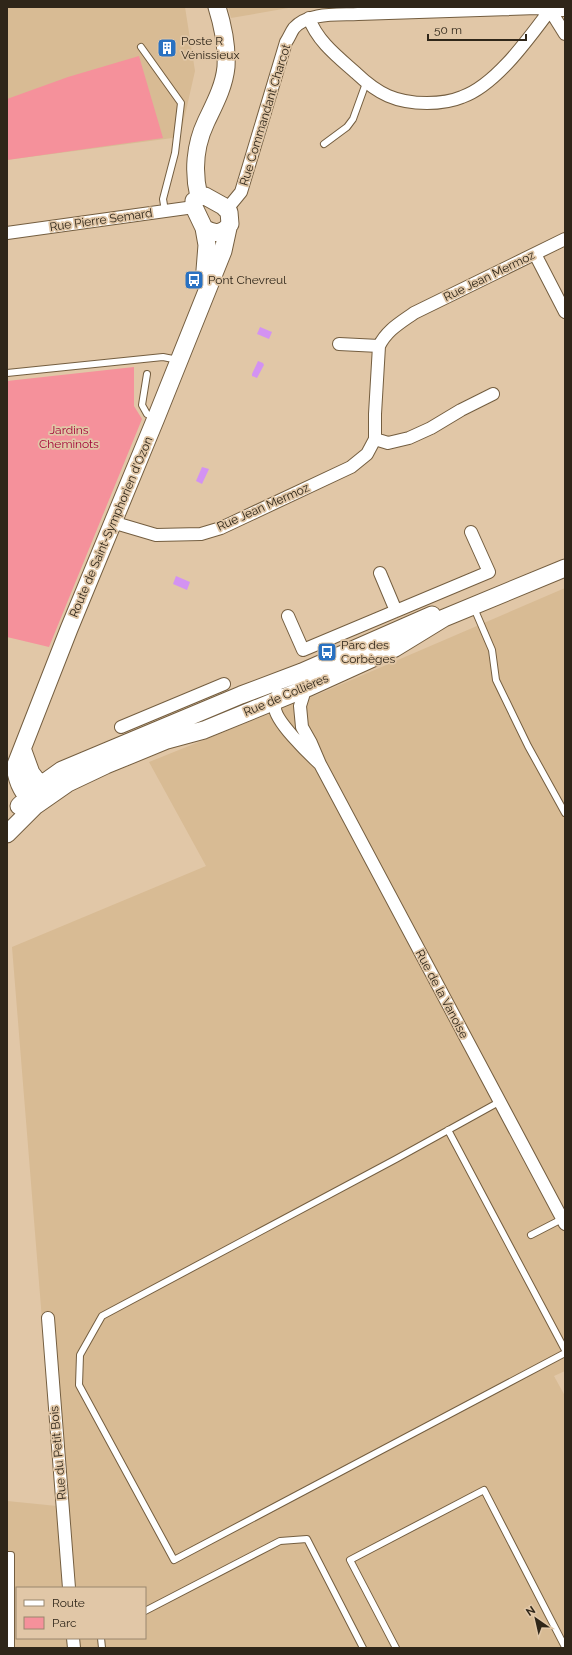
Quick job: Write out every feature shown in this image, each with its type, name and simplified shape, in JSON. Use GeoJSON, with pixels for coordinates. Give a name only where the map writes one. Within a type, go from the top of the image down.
{"type":"FeatureCollection","features":[{"type":"Feature","properties":{"kind":"main road"},"geometry":{"type":"LineString","coordinates":[[201,303],[205,280],[206,245],[204,228],[197,202],[197,153],[206,122],[220,90],[226,68],[225,44],[219,14]]}},
{"type":"Feature","properties":{"kind":"main road"},"geometry":{"type":"LineString","coordinates":[[197,202],[205,196],[227,209],[231,216],[223,251],[201,303]]}},
{"type":"Feature","properties":{"kind":"main road"},"geometry":{"type":"LineString","coordinates":[[204,228],[215,233],[219,233],[228,228]]}},
{"type":"Feature","properties":{"kind":"main road","name":"Route de Saint-Symphorien d'Ozon"},"geometry":{"type":"LineString","coordinates":[[31,802],[11,767],[22,750],[42,696],[112,522],[180,360],[201,303]]}},
{"type":"Feature","properties":{"kind":"main road","name":"Rue de Collières"},"geometry":{"type":"LineString","coordinates":[[45,790],[68,783],[106,765],[167,740],[204,730],[276,700],[305,680],[356,649],[565,559]]}},
{"type":"Feature","properties":{"kind":"main road","name":"Rue de Collières"},"geometry":{"type":"LineString","coordinates":[[45,790],[62,770],[241,694],[305,680],[395,648],[444,618],[565,568]]}},
{"type":"Feature","properties":{"kind":"main road"},"geometry":{"type":"LineString","coordinates":[[7,817],[31,802],[45,790],[31,773],[22,750]]}},
{"type":"Feature","properties":{"kind":"main road"},"geometry":{"type":"LineString","coordinates":[[7,834],[31,802]]}},
{"type":"Feature","properties":{"kind":"street"},"geometry":{"type":"LineString","coordinates":[[550,10],[506,64],[485,84],[464,97],[442,103],[399,101],[375,89],[366,83],[324,43],[312,28],[309,18],[358,14],[537,8],[565,10]]}},
{"type":"Feature","properties":{"kind":"street"},"geometry":{"type":"LineString","coordinates":[[550,10],[565,34]]}},
{"type":"Feature","properties":{"kind":"street","name":"Rue Commandant Charcot"},"geometry":{"type":"LineString","coordinates":[[227,209],[241,192],[286,42],[294,28],[309,18]]}},
{"type":"Feature","properties":{"kind":"street","name":"Rue Pierre Semard"},"geometry":{"type":"LineString","coordinates":[[7,233],[164,211],[197,202]]}},
{"type":"Feature","properties":{"kind":"street","name":"Rue Jean Mermoz"},"geometry":{"type":"LineString","coordinates":[[379,346],[384,337],[394,326],[414,313],[565,239]]}},
{"type":"Feature","properties":{"kind":"street"},"geometry":{"type":"LineString","coordinates":[[535,254],[565,312]]}},
{"type":"Feature","properties":{"kind":"street"},"geometry":{"type":"LineString","coordinates":[[339,344],[379,346],[375,439],[388,443],[409,438],[431,428],[461,410],[493,394]]}},
{"type":"Feature","properties":{"kind":"street","name":"Rue Jean Mermoz"},"geometry":{"type":"LineString","coordinates":[[112,522],[156,535],[201,534],[221,528],[351,467],[367,454],[375,439]]}},
{"type":"Feature","properties":{"kind":"street"},"geometry":{"type":"LineString","coordinates":[[288,616],[303,650],[489,572],[471,532]]}},
{"type":"Feature","properties":{"kind":"street"},"geometry":{"type":"LineString","coordinates":[[380,573],[396,611]]}},
{"type":"Feature","properties":{"kind":"street"},"geometry":{"type":"LineString","coordinates":[[350,631],[356,649]]}},
{"type":"Feature","properties":{"kind":"street","name":"Rue de la Vanoise"},"geometry":{"type":"LineString","coordinates":[[305,680],[304,693],[300,706],[302,727],[320,764],[499,1102],[564,1221]]}},
{"type":"Feature","properties":{"kind":"street"},"geometry":{"type":"LineString","coordinates":[[121,727],[224,684]]}},
{"type":"Feature","properties":{"kind":"street","name":"Rue de la Vanoise"},"geometry":{"type":"LineString","coordinates":[[276,700],[274,707],[283,725],[320,764]]}},
{"type":"Feature","properties":{"kind":"street"},"geometry":{"type":"LineString","coordinates":[[174,705],[180,720]]}},
{"type":"Feature","properties":{"kind":"street","name":"Rue du Petit Bois"},"geometry":{"type":"LineString","coordinates":[[48,1318],[69,1587]]}},
{"type":"Feature","properties":{"kind":"lane"},"geometry":{"type":"LineString","coordinates":[[141,47],[181,103],[174,153],[163,199],[164,211]]}},
{"type":"Feature","properties":{"kind":"lane"},"geometry":{"type":"LineString","coordinates":[[324,144],[347,128],[353,119],[366,83]]}},
{"type":"Feature","properties":{"kind":"lane"},"geometry":{"type":"LineString","coordinates":[[7,373],[162,357],[180,360]]}},
{"type":"Feature","properties":{"kind":"lane"},"geometry":{"type":"LineString","coordinates":[[147,374],[142,406],[147,414],[156,418]]}},
{"type":"Feature","properties":{"kind":"lane"},"geometry":{"type":"LineString","coordinates":[[474,606],[492,650],[496,680],[528,746],[565,812]]}},
{"type":"Feature","properties":{"kind":"lane"},"geometry":{"type":"LineString","coordinates":[[448,1130],[565,1351],[174,1560],[79,1385],[80,1355],[102,1316],[499,1102]]}},
{"type":"Feature","properties":{"kind":"lane"},"geometry":{"type":"LineString","coordinates":[[531,1235],[564,1221]]}},
{"type":"Feature","properties":{"kind":"lane"},"geometry":{"type":"LineString","coordinates":[[396,1648],[350,1560],[484,1490],[565,1647]]}},
{"type":"Feature","properties":{"kind":"lane"},"geometry":{"type":"LineString","coordinates":[[146,1610],[280,1540],[307,1540],[363,1648]]}},
{"type":"Feature","properties":{"kind":"lane"},"geometry":{"type":"LineString","coordinates":[[7,1555],[11,1555],[11,1648]]}},
{"type":"Feature","properties":{"kind":"shaded area"},"geometry":{"type":"Polygon","coordinates":[[[7,7],[185,7],[195,71],[180,137],[7,160],[7,7]]]}},
{"type":"Feature","properties":{"kind":"shaded area"},"geometry":{"type":"Polygon","coordinates":[[[228,7],[294,7],[231,18],[228,7]]]}},
{"type":"Feature","properties":{"kind":"shaded area"},"geometry":{"type":"Polygon","coordinates":[[[260,327],[272,332],[269,339],[257,334],[260,327]]]}},
{"type":"Feature","properties":{"kind":"shaded area"},"geometry":{"type":"Polygon","coordinates":[[[258,361],[264,365],[257,378],[252,376],[252,374],[258,361]]]}},
{"type":"Feature","properties":{"kind":"shaded area"},"geometry":{"type":"Polygon","coordinates":[[[202,467],[209,469],[202,484],[196,481],[202,467]]]}},
{"type":"Feature","properties":{"kind":"shaded area"},"geometry":{"type":"Polygon","coordinates":[[[176,576],[190,582],[187,590],[173,584],[176,576]]]}},
{"type":"Feature","properties":{"kind":"shaded area"},"geometry":{"type":"Polygon","coordinates":[[[565,588],[565,1371],[554,1376],[565,1396],[565,1648],[7,1648],[7,1501],[57,1506],[12,947],[206,866],[149,762],[321,693],[565,588]]]}},
{"type":"Feature","properties":{"kind":"green space"},"geometry":{"type":"Polygon","coordinates":[[[139,56],[163,138],[7,160],[7,99],[68,77],[139,56]]]}},
{"type":"Feature","properties":{"kind":"green space","name":"Jardins Cheminots"},"geometry":{"type":"Polygon","coordinates":[[[134,367],[134,406],[142,419],[49,647],[7,637],[7,381],[134,367]]]}},
{"type":"Feature","properties":{"kind":"place","name":"Poste R Vénissieux"},"geometry":{"type":"Point","coordinates":[167,48]}},
{"type":"Feature","properties":{"kind":"place","name":"Pont Chevreul"},"geometry":{"type":"Point","coordinates":[194,280]}},
{"type":"Feature","properties":{"kind":"place","name":"Parc des Corbèges"},"geometry":{"type":"Point","coordinates":[327,652]}}]}
